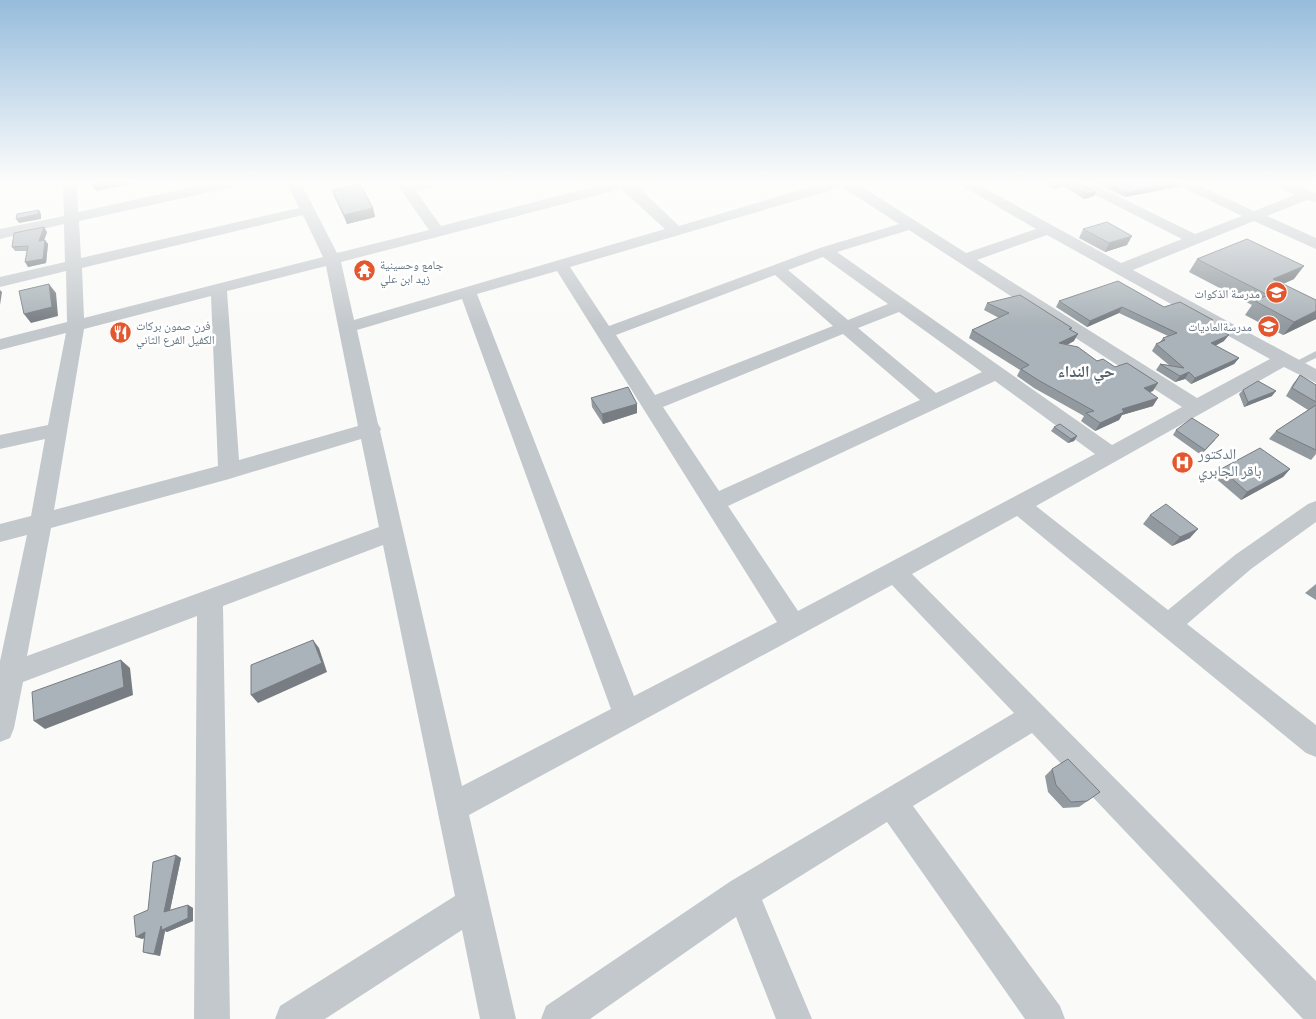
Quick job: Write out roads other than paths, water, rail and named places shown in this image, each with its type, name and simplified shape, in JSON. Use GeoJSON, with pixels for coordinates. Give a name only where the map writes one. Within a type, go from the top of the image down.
{"type":"FeatureCollection","features":[{"type":"Feature","properties":{"kind":"street"},"geometry":{"type":"LineString","coordinates":[[0,234],[16,231]]}},
{"type":"Feature","properties":{"kind":"street"},"geometry":{"type":"LineString","coordinates":[[0,728],[41,522],[76,325],[73,231]]}},
{"type":"Feature","properties":{"kind":"street"},"geometry":{"type":"LineString","coordinates":[[0,282],[219,231]]}},
{"type":"Feature","properties":{"kind":"street"},"geometry":{"type":"LineString","coordinates":[[318,231],[332,258],[348,327],[498,1019]]}},
{"type":"Feature","properties":{"kind":"street"},"geometry":{"type":"LineString","coordinates":[[0,345],[437,231]]}},
{"type":"Feature","properties":{"kind":"street"},"geometry":{"type":"LineString","coordinates":[[348,327],[676,231]]}},
{"type":"Feature","properties":{"kind":"street"},"geometry":{"type":"LineString","coordinates":[[606,333],[825,251],[889,231]]}},
{"type":"Feature","properties":{"kind":"street"},"geometry":{"type":"LineString","coordinates":[[920,231],[1198,408]]}},
{"type":"Feature","properties":{"kind":"street"},"geometry":{"type":"LineString","coordinates":[[964,259],[1045,231]]}},
{"type":"Feature","properties":{"kind":"street"},"geometry":{"type":"LineString","coordinates":[[1052,231],[1316,377]]}},
{"type":"Feature","properties":{"kind":"street"},"geometry":{"type":"LineString","coordinates":[[1176,231],[1193,239]]}},
{"type":"Feature","properties":{"kind":"street"},"geometry":{"type":"LineString","coordinates":[[1121,269],[1215,231]]}},
{"type":"Feature","properties":{"kind":"street"},"geometry":{"type":"LineString","coordinates":[[1286,231],[1316,244]]}},
{"type":"Feature","properties":{"kind":"street"},"geometry":{"type":"LineString","coordinates":[[825,251],[1112,455]]}},
{"type":"Feature","properties":{"kind":"street"},"geometry":{"type":"LineString","coordinates":[[561,265],[793,625]]}},
{"type":"Feature","properties":{"kind":"street"},"geometry":{"type":"LineString","coordinates":[[777,269],[934,402]]}},
{"type":"Feature","properties":{"kind":"street"},"geometry":{"type":"LineString","coordinates":[[219,288],[229,471]]}},
{"type":"Feature","properties":{"kind":"street"},"geometry":{"type":"LineString","coordinates":[[468,292],[627,714]]}},
{"type":"Feature","properties":{"kind":"street"},"geometry":{"type":"LineString","coordinates":[[651,404],[902,305]]}},
{"type":"Feature","properties":{"kind":"street"},"geometry":{"type":"LineString","coordinates":[[452,808],[1198,408],[1289,362]]}},
{"type":"Feature","properties":{"kind":"street"},"geometry":{"type":"LineString","coordinates":[[714,503],[996,373]]}},
{"type":"Feature","properties":{"kind":"street"},"geometry":{"type":"LineString","coordinates":[[0,533],[229,471],[371,429]]}},
{"type":"Feature","properties":{"kind":"street"},"geometry":{"type":"LineString","coordinates":[[0,442],[56,430]]}},
{"type":"Feature","properties":{"kind":"street"},"geometry":{"type":"LineString","coordinates":[[1018,505],[1316,743]]}},
{"type":"Feature","properties":{"kind":"street"},"geometry":{"type":"LineString","coordinates":[[1168,625],[1243,562],[1316,510]]}},
{"type":"Feature","properties":{"kind":"street"},"geometry":{"type":"LineString","coordinates":[[10,675],[392,532]]}},
{"type":"Feature","properties":{"kind":"street"},"geometry":{"type":"LineString","coordinates":[[894,571],[1316,1006]]}},
{"type":"Feature","properties":{"kind":"street"},"geometry":{"type":"LineString","coordinates":[[210,600],[212,1019]]}},
{"type":"Feature","properties":{"kind":"street"},"geometry":{"type":"LineString","coordinates":[[559,1019],[743,893],[1035,716]]}},
{"type":"Feature","properties":{"kind":"street"},"geometry":{"type":"LineString","coordinates":[[891,802],[1047,1019]]}},
{"type":"Feature","properties":{"kind":"street"},"geometry":{"type":"LineString","coordinates":[[743,893],[794,1019]]}},
{"type":"Feature","properties":{"kind":"street"},"geometry":{"type":"LineString","coordinates":[[293,1019],[473,903]]}},
{"type":"Feature","properties":{"kind":"lane"},"geometry":{"type":"LineString","coordinates":[[1289,362],[1316,354]]}},
{"type":"Feature","properties":{"kind":"place","name":"جامع وحسينية زيد ابن علي"},"geometry":{"type":"Point","coordinates":[364,271]}},
{"type":"Feature","properties":{"kind":"place","name":"مدرسة الذكوات"},"geometry":{"type":"Point","coordinates":[1276,293]}},
{"type":"Feature","properties":{"kind":"place","name":"مدرسةالعاديات"},"geometry":{"type":"Point","coordinates":[1268,326]}},
{"type":"Feature","properties":{"kind":"place","name":"فرن صمون بركات الكفيل الفرع الثاني"},"geometry":{"type":"Point","coordinates":[120,332]}},
{"type":"Feature","properties":{"kind":"place","name":"الدكتور باقر الجابري"},"geometry":{"type":"Point","coordinates":[1182,462]}},
{"type":"Feature","properties":{"kind":"district","name":"حي النداء"},"geometry":{"type":"Point","coordinates":[1086,371]}}]}
